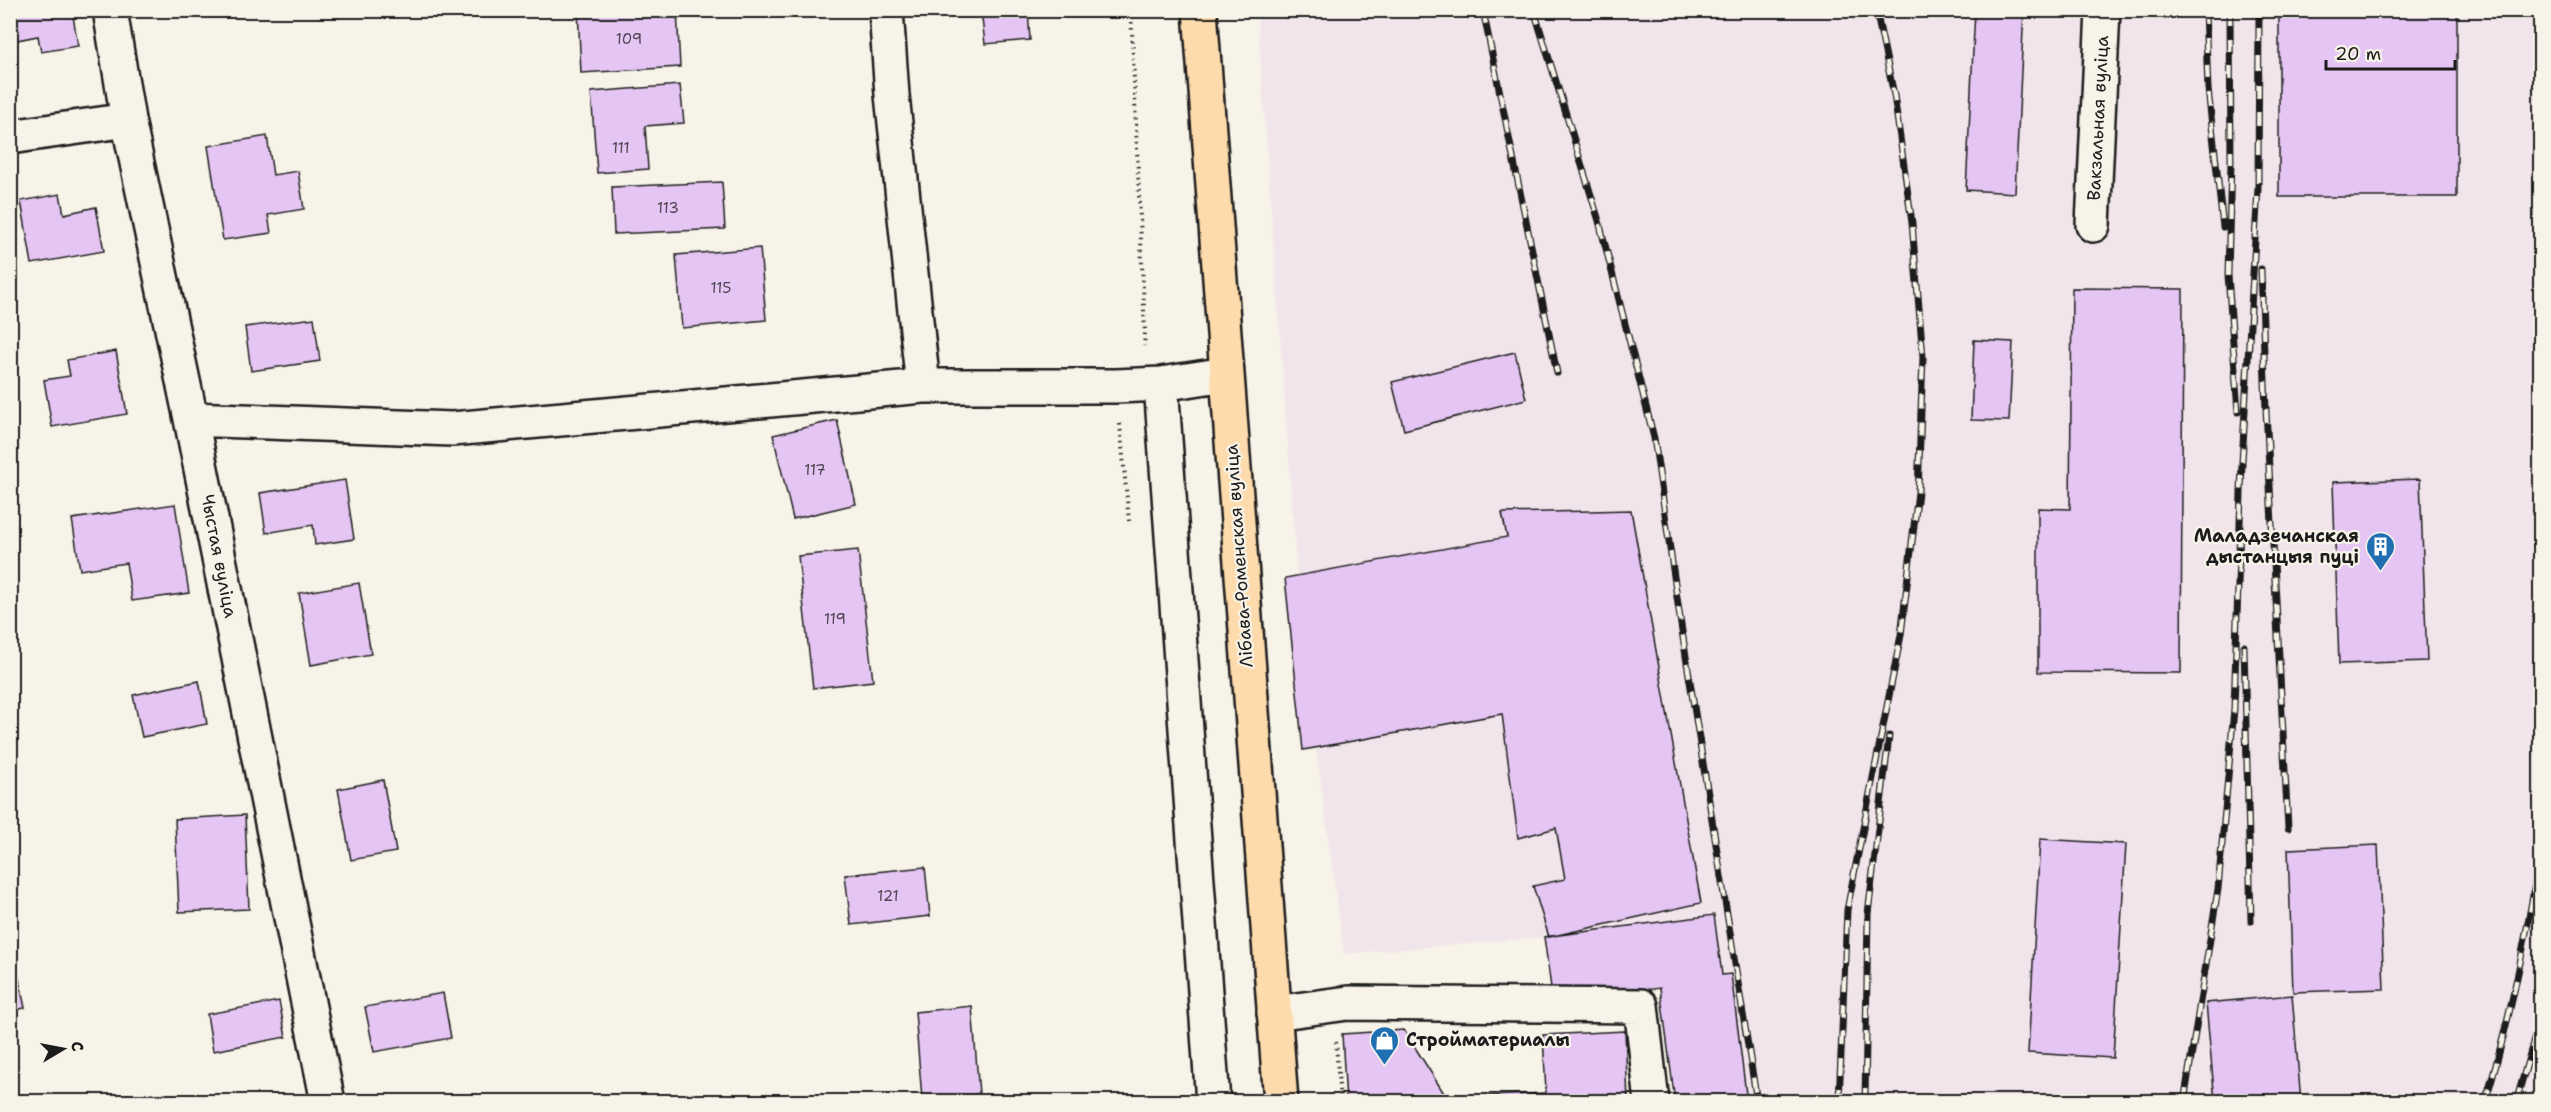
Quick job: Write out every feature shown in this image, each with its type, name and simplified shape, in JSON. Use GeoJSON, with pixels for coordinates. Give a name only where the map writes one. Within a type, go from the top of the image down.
{"type":"FeatureCollection","features":[{"type":"Feature","properties":{"kind":"main road","name":"Лібава-Роменская вуліца"},"geometry":{"type":"LineString","coordinates":[[1200,10],[1281,1101]]}},
{"type":"Feature","properties":{"kind":"street","name":"Чыстая вуліца"},"geometry":{"type":"LineString","coordinates":[[110,10],[128,120],[191,418],[328,1101]]}},
{"type":"Feature","properties":{"kind":"street"},"geometry":{"type":"LineString","coordinates":[[886,10],[923,386]]}},
{"type":"Feature","properties":{"kind":"street","name":"Вакзальная вуліца"},"geometry":{"type":"LineString","coordinates":[[2092,225],[2103,10]]}},
{"type":"Feature","properties":{"kind":"street"},"geometry":{"type":"LineString","coordinates":[[10,136],[128,120]]}},
{"type":"Feature","properties":{"kind":"street"},"geometry":{"type":"LineString","coordinates":[[191,418],[452,429],[923,386],[1116,386],[1161,384],[1226,374]]}},
{"type":"Feature","properties":{"kind":"street"},"geometry":{"type":"LineString","coordinates":[[1161,384],[1213,1101]]}},
{"type":"Feature","properties":{"kind":"street"},"geometry":{"type":"LineString","coordinates":[[1274,1013],[1348,1003],[1641,1006],[1652,1101]]}},
{"type":"Feature","properties":{"kind":"shaded area"},"geometry":{"type":"Polygon","coordinates":[[[1257,11],[2540,11],[2540,1101],[1747,1101],[1731,974],[1722,975],[1713,915],[1549,937],[1344,954],[1302,645],[1257,11]]]}},
{"type":"Feature","properties":{"kind":"building"},"geometry":{"type":"Polygon","coordinates":[[[10,10],[72,10],[78,46],[41,52],[38,36],[12,41],[10,10]]]}},
{"type":"Feature","properties":{"kind":"building"},"geometry":{"type":"Polygon","coordinates":[[[578,10],[677,10],[680,67],[581,73],[578,10]]]}},
{"type":"Feature","properties":{"kind":"building"},"geometry":{"type":"Polygon","coordinates":[[[981,10],[1028,10],[1030,40],[985,44],[981,10]]]}},
{"type":"Feature","properties":{"kind":"building"},"geometry":{"type":"Polygon","coordinates":[[[1975,10],[2024,10],[2015,193],[1966,190],[1975,10]]]}},
{"type":"Feature","properties":{"kind":"building"},"geometry":{"type":"Polygon","coordinates":[[[2279,10],[2457,10],[2457,197],[2279,197],[2279,10]]]}},
{"type":"Feature","properties":{"kind":"building"},"geometry":{"type":"Polygon","coordinates":[[[680,85],[684,123],[645,126],[648,169],[597,173],[591,92],[680,85]]]}},
{"type":"Feature","properties":{"kind":"building"},"geometry":{"type":"Polygon","coordinates":[[[267,136],[273,175],[298,171],[304,209],[268,215],[271,233],[223,240],[208,146],[267,136]]]}},
{"type":"Feature","properties":{"kind":"building"},"geometry":{"type":"Polygon","coordinates":[[[722,182],[725,229],[614,234],[612,187],[722,182]]]}},
{"type":"Feature","properties":{"kind":"building"},"geometry":{"type":"Polygon","coordinates":[[[60,194],[64,214],[96,207],[104,251],[32,264],[21,201],[60,194]]]}},
{"type":"Feature","properties":{"kind":"building"},"geometry":{"type":"Polygon","coordinates":[[[760,248],[766,320],[682,328],[676,255],[760,248]]]}},
{"type":"Feature","properties":{"kind":"building"},"geometry":{"type":"Polygon","coordinates":[[[2072,288],[2183,289],[2181,673],[2038,672],[2038,508],[2070,509],[2072,288]]]}},
{"type":"Feature","properties":{"kind":"building"},"geometry":{"type":"Polygon","coordinates":[[[314,318],[320,361],[251,371],[245,327],[314,318]]]}},
{"type":"Feature","properties":{"kind":"building"},"geometry":{"type":"Polygon","coordinates":[[[1974,340],[2013,342],[2009,421],[1971,420],[1974,340]]]}},
{"type":"Feature","properties":{"kind":"building"},"geometry":{"type":"Polygon","coordinates":[[[116,351],[127,414],[52,427],[44,380],[70,376],[67,360],[116,351]]]}},
{"type":"Feature","properties":{"kind":"building"},"geometry":{"type":"Polygon","coordinates":[[[1515,352],[1526,399],[1404,430],[1392,382],[1515,352]]]}},
{"type":"Feature","properties":{"kind":"building"},"geometry":{"type":"Polygon","coordinates":[[[837,420],[856,504],[793,519],[773,435],[837,420]]]}},
{"type":"Feature","properties":{"kind":"building","name":"Маладзечанская дыстанцыя пуці"},"geometry":{"type":"Polygon","coordinates":[[[2420,479],[2427,661],[2339,664],[2333,482],[2420,479]]]}},
{"type":"Feature","properties":{"kind":"building"},"geometry":{"type":"Polygon","coordinates":[[[345,480],[354,539],[315,545],[313,525],[266,533],[260,493],[345,480]]]}},
{"type":"Feature","properties":{"kind":"building"},"geometry":{"type":"Polygon","coordinates":[[[175,504],[189,593],[132,601],[126,563],[80,570],[72,519],[175,504]]]}},
{"type":"Feature","properties":{"kind":"building"},"geometry":{"type":"Polygon","coordinates":[[[1631,510],[1701,903],[1549,937],[1533,886],[1565,879],[1556,828],[1518,838],[1502,714],[1303,750],[1285,578],[1507,537],[1502,513],[1631,510]]]}},
{"type":"Feature","properties":{"kind":"building"},"geometry":{"type":"Polygon","coordinates":[[[858,550],[873,681],[813,688],[798,556],[858,550]]]}},
{"type":"Feature","properties":{"kind":"building"},"geometry":{"type":"Polygon","coordinates":[[[359,583],[371,654],[311,665],[299,593],[359,583]]]}},
{"type":"Feature","properties":{"kind":"building"},"geometry":{"type":"Polygon","coordinates":[[[199,681],[207,724],[142,737],[133,695],[199,681]]]}},
{"type":"Feature","properties":{"kind":"building"},"geometry":{"type":"Polygon","coordinates":[[[383,780],[396,852],[351,860],[338,789],[383,780]]]}},
{"type":"Feature","properties":{"kind":"building"},"geometry":{"type":"Polygon","coordinates":[[[245,815],[249,909],[179,912],[175,819],[245,815]]]}},
{"type":"Feature","properties":{"kind":"building"},"geometry":{"type":"Polygon","coordinates":[[[2040,839],[2126,844],[2113,1058],[2028,1053],[2040,839]]]}},
{"type":"Feature","properties":{"kind":"building"},"geometry":{"type":"Polygon","coordinates":[[[2378,845],[2384,989],[2293,992],[2288,849],[2378,845]]]}},
{"type":"Feature","properties":{"kind":"building"},"geometry":{"type":"Polygon","coordinates":[[[925,867],[930,916],[851,925],[845,875],[925,867]]]}},
{"type":"Feature","properties":{"kind":"building"},"geometry":{"type":"Polygon","coordinates":[[[1714,915],[1722,975],[1731,974],[1747,1102],[1675,1102],[1660,988],[1553,1002],[1544,937],[1714,915]]]}},
{"type":"Feature","properties":{"kind":"building"},"geometry":{"type":"Polygon","coordinates":[[[16,965],[25,1008],[10,1011],[10,966],[16,965]]]}},
{"type":"Feature","properties":{"kind":"building"},"geometry":{"type":"Polygon","coordinates":[[[443,993],[451,1038],[374,1052],[365,1007],[443,993]]]}},
{"type":"Feature","properties":{"kind":"building"},"geometry":{"type":"Polygon","coordinates":[[[2292,995],[2301,1102],[2215,1102],[2206,1003],[2292,995]]]}},
{"type":"Feature","properties":{"kind":"building"},"geometry":{"type":"Polygon","coordinates":[[[279,1001],[286,1037],[213,1051],[207,1014],[279,1001]]]}},
{"type":"Feature","properties":{"kind":"building"},"geometry":{"type":"Polygon","coordinates":[[[972,1006],[979,1094],[922,1099],[915,1012],[972,1006]]]}},
{"type":"Feature","properties":{"kind":"building","name":"Стройматериалы"},"geometry":{"type":"Polygon","coordinates":[[[1404,1030],[1447,1098],[1447,1102],[1346,1102],[1342,1034],[1404,1030]]]}},
{"type":"Feature","properties":{"kind":"building"},"geometry":{"type":"Polygon","coordinates":[[[1625,1031],[1628,1102],[1447,1102],[1447,1098],[1546,1093],[1543,1035],[1625,1031]]]}},
{"type":"Feature","properties":{"kind":"railway"},"geometry":{"type":"LineString","coordinates":[[1483,10],[1557,373]]}},
{"type":"Feature","properties":{"kind":"railway"},"geometry":{"type":"LineString","coordinates":[[1534,10],[1599,221],[1654,438],[1681,625],[1757,1102]]}},
{"type":"Feature","properties":{"kind":"railway"},"geometry":{"type":"LineString","coordinates":[[1839,1102],[1847,910],[1901,635],[1918,492],[1923,357],[1912,223],[1894,95],[1876,10]]}},
{"type":"Feature","properties":{"kind":"railway"},"geometry":{"type":"LineString","coordinates":[[2205,10],[2208,89],[2223,227]]}},
{"type":"Feature","properties":{"kind":"railway"},"geometry":{"type":"LineString","coordinates":[[2230,10],[2231,162],[2228,275],[2238,412]]}},
{"type":"Feature","properties":{"kind":"railway"},"geometry":{"type":"LineString","coordinates":[[2184,1102],[2218,889],[2234,709],[2242,462],[2258,188],[2259,10]]}},
{"type":"Feature","properties":{"kind":"railway"},"geometry":{"type":"LineString","coordinates":[[2261,269],[2266,410],[2288,828]]}},
{"type":"Feature","properties":{"kind":"railway"},"geometry":{"type":"LineString","coordinates":[[2244,646],[2251,921]]}},
{"type":"Feature","properties":{"kind":"railway"},"geometry":{"type":"LineString","coordinates":[[1865,1102],[1868,914],[1889,736]]}},
{"type":"Feature","properties":{"kind":"railway"},"geometry":{"type":"LineString","coordinates":[[2485,1102],[2517,979],[2540,855]]}},
{"type":"Feature","properties":{"kind":"railway"},"geometry":{"type":"LineString","coordinates":[[2516,1102],[2540,1019]]}},
{"type":"Feature","properties":{"kind":"place","name":"Маладзечанская дыстанцыя пуці"},"geometry":{"type":"Point","coordinates":[2380,572]}},
{"type":"Feature","properties":{"kind":"place","name":"Стройматериалы"},"geometry":{"type":"Point","coordinates":[1385,1066]}}]}
